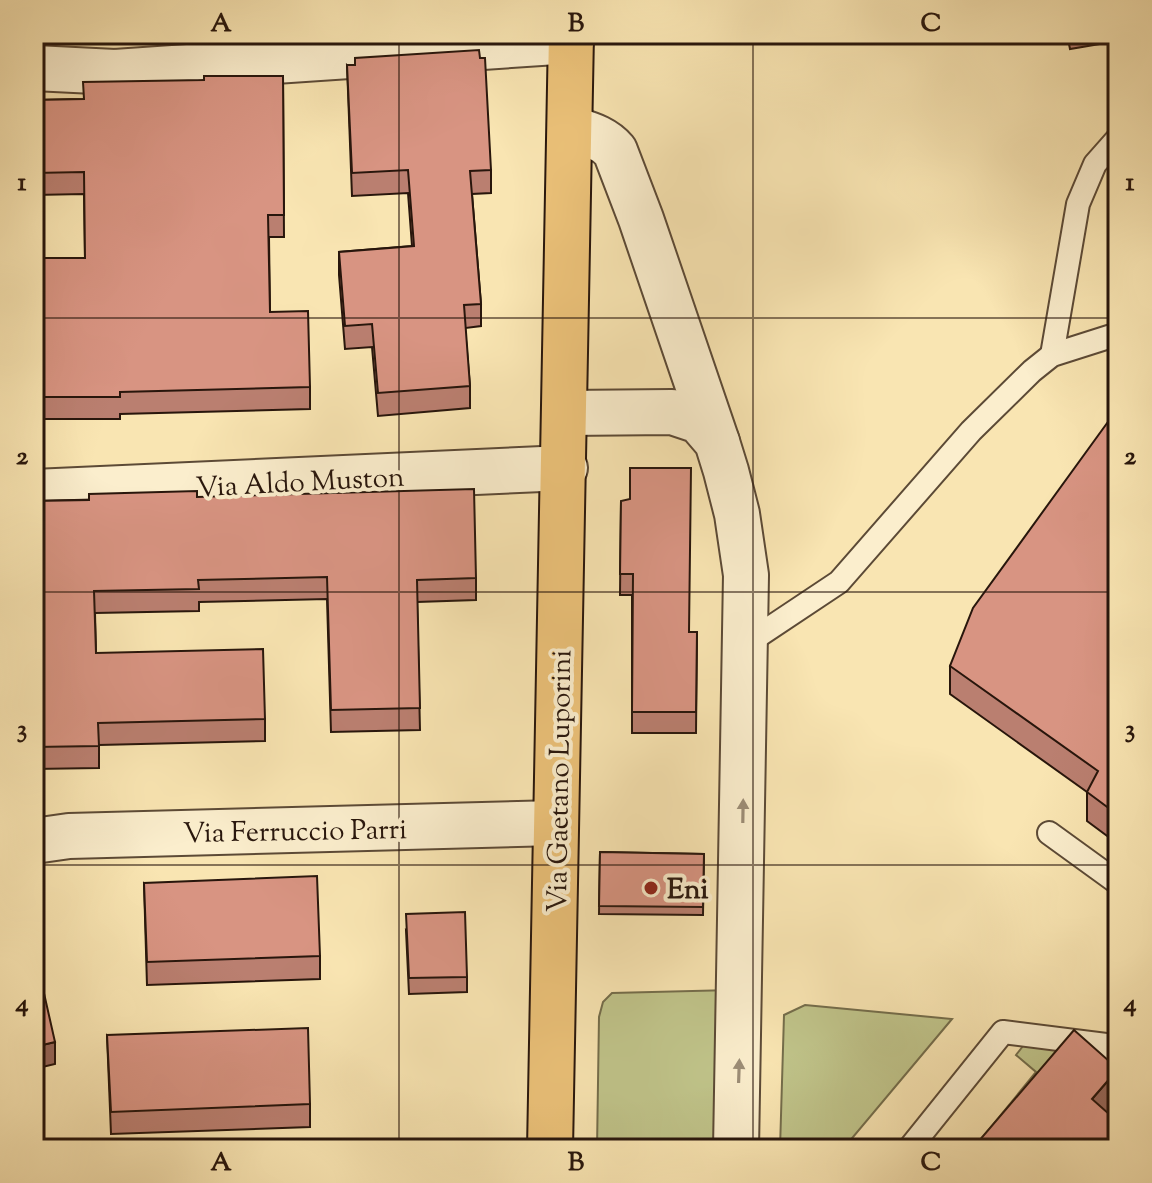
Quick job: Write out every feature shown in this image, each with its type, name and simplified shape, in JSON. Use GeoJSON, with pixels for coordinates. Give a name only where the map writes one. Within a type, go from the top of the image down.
{"type":"FeatureCollection","features":[{"type":"Feature","properties":{"kind":"main road","name":"Via Gaetano Luporini"},"geometry":{"type":"LineString","coordinates":[[550,1149],[571,38]]}},
{"type":"Feature","properties":{"kind":"street"},"geometry":{"type":"LineString","coordinates":[[34,68],[115,72],[571,38]]}},
{"type":"Feature","properties":{"kind":"street"},"geometry":{"type":"LineString","coordinates":[[570,128],[608,142],[615,151],[717,442],[743,547],[746,644],[736,1149]]}},
{"type":"Feature","properties":{"kind":"street"},"geometry":{"type":"LineString","coordinates":[[566,413],[672,412],[699,421],[717,442]]}},
{"type":"Feature","properties":{"kind":"street","name":"Via Aldo Muston"},"geometry":{"type":"LineString","coordinates":[[34,492],[565,468]]}},
{"type":"Feature","properties":{"kind":"street","name":"Via Ferruccio Parri"},"geometry":{"type":"LineString","coordinates":[[34,841],[69,836],[556,823]]}},
{"type":"Feature","properties":{"kind":"lane"},"geometry":{"type":"LineString","coordinates":[[1052,355],[1078,204],[1095,164],[1118,138]]}},
{"type":"Feature","properties":{"kind":"lane"},"geometry":{"type":"LineString","coordinates":[[746,644],[839,582],[971,431],[1032,371],[1052,355],[1118,334]]}},
{"type":"Feature","properties":{"kind":"lane"},"geometry":{"type":"LineString","coordinates":[[1049,833],[1118,883]]}},
{"type":"Feature","properties":{"kind":"lane"},"geometry":{"type":"LineString","coordinates":[[909,1149],[1003,1032],[1106,1045],[1118,1056]]}},
{"type":"Feature","properties":{"kind":"green space"},"geometry":{"type":"Polygon","coordinates":[[[732,990],[728,1149],[597,1149],[599,1017],[603,1002],[612,993],[732,990]]]}},
{"type":"Feature","properties":{"kind":"green space"},"geometry":{"type":"Polygon","coordinates":[[[805,1005],[952,1019],[843,1149],[780,1149],[784,1015],[805,1005]]]}},
{"type":"Feature","properties":{"kind":"green space"},"geometry":{"type":"Polygon","coordinates":[[[1027,1041],[1075,1055],[973,1149],[1036,1072],[1016,1055],[1027,1041]]]}},
{"type":"Feature","properties":{"kind":"building"},"geometry":{"type":"Polygon","coordinates":[[[479,50],[480,58],[485,58],[491,170],[470,171],[481,304],[464,305],[470,386],[378,393],[372,324],[345,326],[339,252],[414,246],[408,170],[352,173],[347,65],[355,65],[355,58],[479,50]]]}},
{"type":"Feature","properties":{"kind":"building"},"geometry":{"type":"Polygon","coordinates":[[[204,76],[283,76],[284,215],[268,215],[270,312],[308,311],[310,387],[120,392],[120,397],[34,397],[34,264],[40,264],[40,258],[85,258],[84,172],[34,173],[34,100],[84,99],[83,82],[204,80],[204,76]]]}},
{"type":"Feature","properties":{"kind":"building"},"geometry":{"type":"Polygon","coordinates":[[[1118,408],[1118,815],[1087,792],[1098,771],[950,666],[973,608],[1118,408]]]}},
{"type":"Feature","properties":{"kind":"building"},"geometry":{"type":"Polygon","coordinates":[[[630,468],[691,468],[689,632],[697,632],[696,712],[632,712],[633,574],[620,574],[621,501],[630,499],[630,468]]]}},
{"type":"Feature","properties":{"kind":"building"},"geometry":{"type":"Polygon","coordinates":[[[474,489],[476,578],[417,580],[420,708],[331,710],[327,577],[198,580],[199,589],[94,591],[96,653],[263,649],[265,719],[98,723],[99,746],[34,747],[34,501],[89,500],[89,494],[197,491],[197,497],[474,489]]]}},
{"type":"Feature","properties":{"kind":"building"},"geometry":{"type":"Polygon","coordinates":[[[600,852],[704,854],[703,907],[599,906],[600,852]]]}},
{"type":"Feature","properties":{"kind":"building"},"geometry":{"type":"Polygon","coordinates":[[[317,876],[320,956],[147,962],[144,883],[317,876]]]}},
{"type":"Feature","properties":{"kind":"building"},"geometry":{"type":"Polygon","coordinates":[[[465,912],[467,977],[409,978],[406,914],[465,912]]]}},
{"type":"Feature","properties":{"kind":"building"},"geometry":{"type":"Polygon","coordinates":[[[34,949],[55,1042],[34,1047],[34,949]]]}},
{"type":"Feature","properties":{"kind":"building"},"geometry":{"type":"Polygon","coordinates":[[[308,1028],[310,1104],[111,1112],[107,1035],[308,1028]]]}},
{"type":"Feature","properties":{"kind":"building"},"geometry":{"type":"Polygon","coordinates":[[[1074,1030],[1118,1069],[1092,1099],[1118,1122],[1118,1149],[972,1149],[1074,1030]]]}},
{"type":"Feature","properties":{"kind":"building"},"geometry":{"type":"Polygon","coordinates":[[[360,1142],[444,1143],[444,1149],[360,1149],[360,1142]]]}},
{"type":"Feature","properties":{"kind":"place","name":"Eni"},"geometry":{"type":"Point","coordinates":[651,888]}}]}
